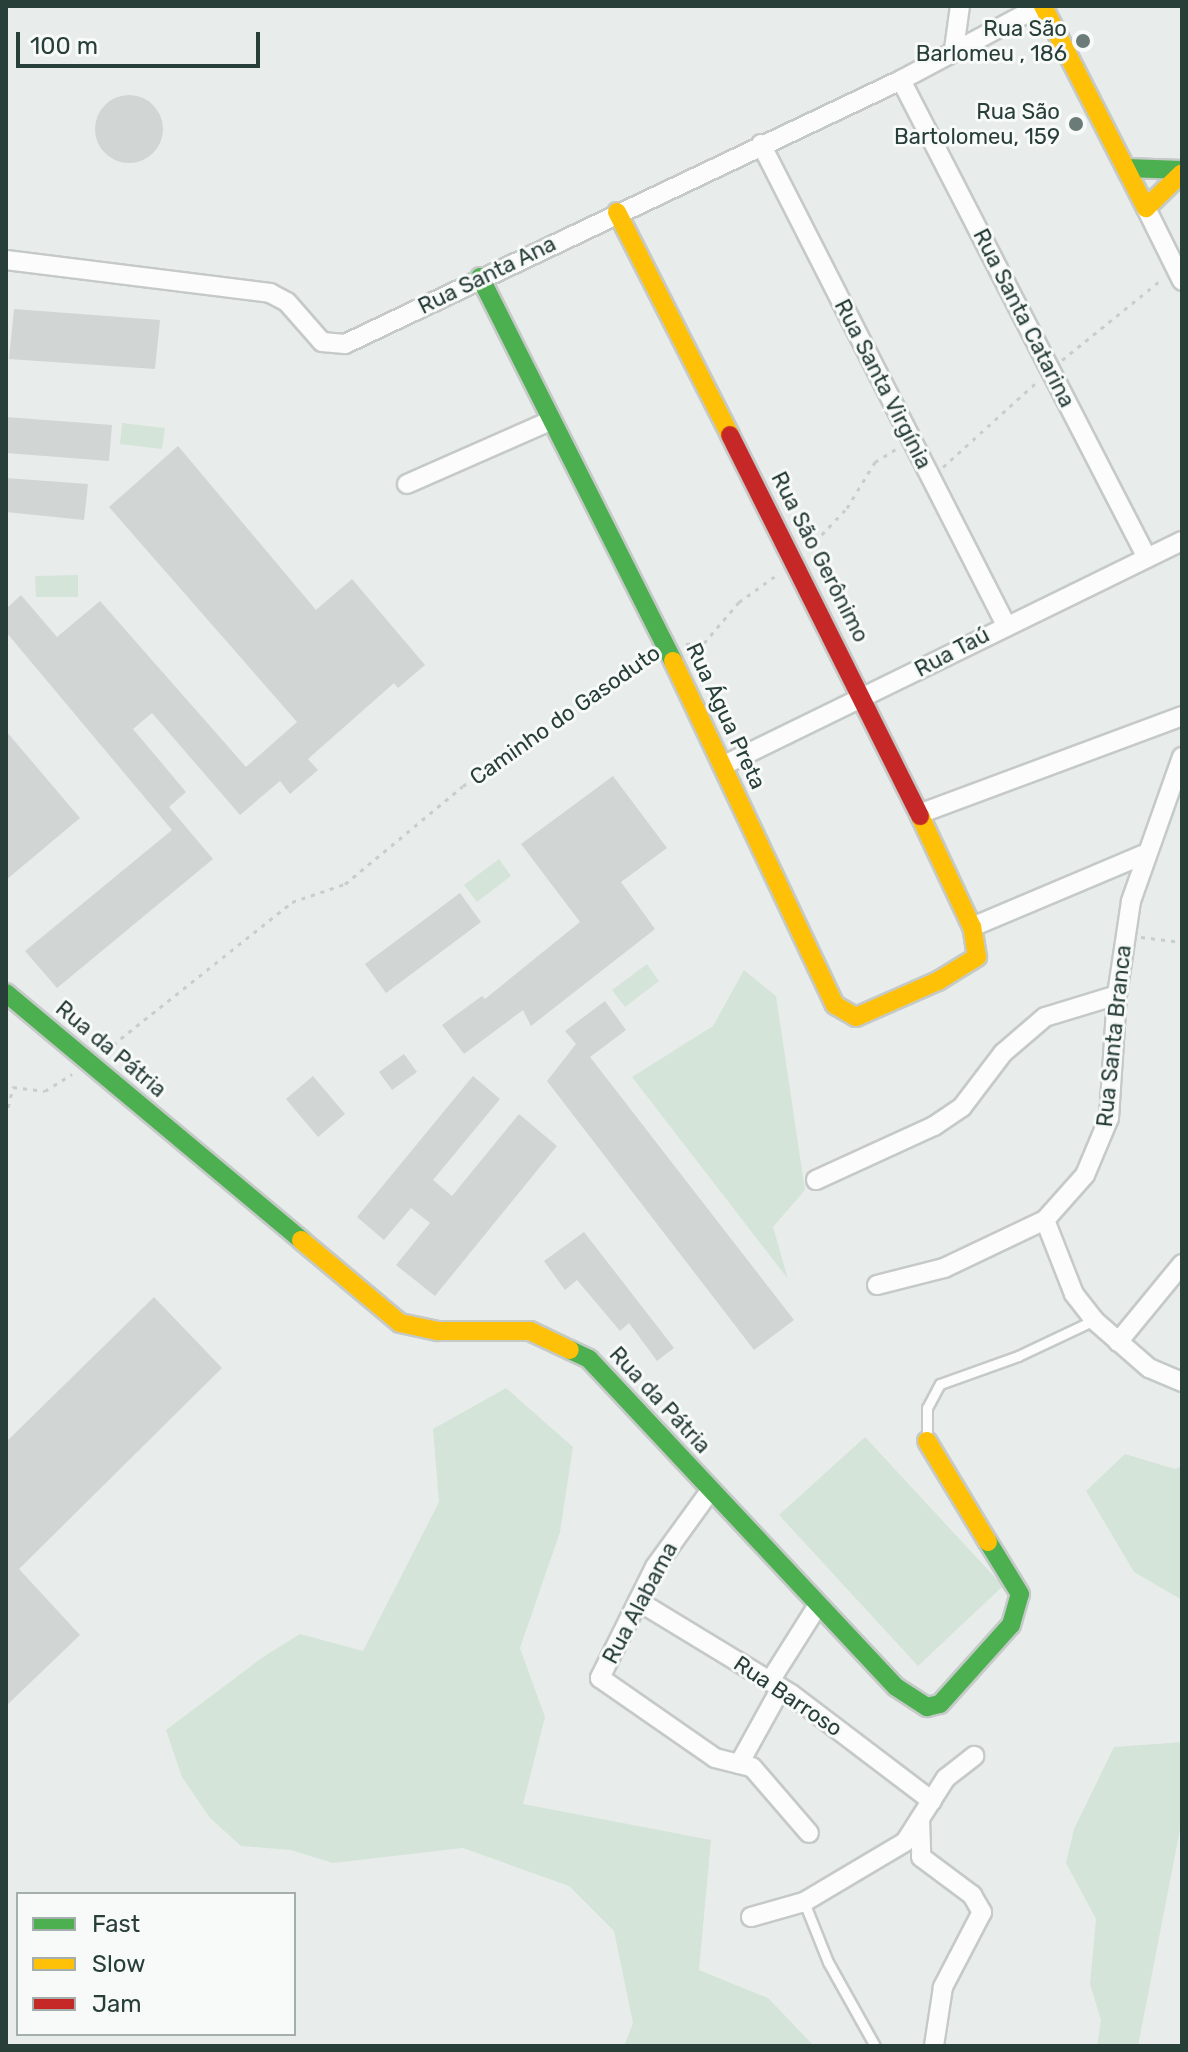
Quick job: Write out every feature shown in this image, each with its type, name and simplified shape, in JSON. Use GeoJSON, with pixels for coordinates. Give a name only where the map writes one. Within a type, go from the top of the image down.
{"type":"FeatureCollection","features":[{"type":"Feature","properties":{"kind":"street"},"geometry":{"type":"LineString","coordinates":[[954,49],[960,6]]}},
{"type":"Feature","properties":{"kind":"street"},"geometry":{"type":"LineString","coordinates":[[1042,6],[1179,274]]}},
{"type":"Feature","properties":{"kind":"street","name":"Rua Santa Ana"},"geometry":{"type":"LineString","coordinates":[[6,260],[270,293],[287,302],[322,342],[334,345],[901,80],[954,49],[1042,6]]}},
{"type":"Feature","properties":{"kind":"street","name":"Rua Santa Catarina"},"geometry":{"type":"LineString","coordinates":[[901,80],[1146,556]]}},
{"type":"Feature","properties":{"kind":"street","name":"Rua Santa Virgínia"},"geometry":{"type":"LineString","coordinates":[[761,144],[1005,623]]}},
{"type":"Feature","properties":{"kind":"street"},"geometry":{"type":"LineString","coordinates":[[1127,168],[1182,172]]}},
{"type":"Feature","properties":{"kind":"street"},"geometry":{"type":"LineString","coordinates":[[1146,208],[1182,172]]}},
{"type":"Feature","properties":{"kind":"street","name":"Rua São Gerônimo"},"geometry":{"type":"LineString","coordinates":[[617,212],[796,562],[972,927]]}},
{"type":"Feature","properties":{"kind":"street","name":"Rua Água Preta"},"geometry":{"type":"LineString","coordinates":[[480,277],[550,421],[666,645],[829,993],[847,1016],[856,1017],[971,964],[980,950],[972,927]]}},
{"type":"Feature","properties":{"kind":"street"},"geometry":{"type":"LineString","coordinates":[[407,484],[550,421]]}},
{"type":"Feature","properties":{"kind":"street","name":"Rua Taú"},"geometry":{"type":"LineString","coordinates":[[724,765],[864,699],[1005,623],[1182,541]]}},
{"type":"Feature","properties":{"kind":"street"},"geometry":{"type":"LineString","coordinates":[[919,814],[1182,716]]}},
{"type":"Feature","properties":{"kind":"street","name":"Rua Santa Branca"},"geometry":{"type":"LineString","coordinates":[[877,1285],[944,1268],[1045,1220],[1085,1175],[1109,1118],[1117,995],[1125,935],[1145,854],[1182,757]]}},
{"type":"Feature","properties":{"kind":"street"},"geometry":{"type":"LineString","coordinates":[[972,927],[1145,854]]}},
{"type":"Feature","properties":{"kind":"street","name":"Rua da Pátria"},"geometry":{"type":"LineString","coordinates":[[6,993],[400,1323],[438,1331],[530,1331],[589,1359],[896,1687],[927,1707],[940,1704],[1011,1625],[1020,1594],[927,1441]]}},
{"type":"Feature","properties":{"kind":"street"},"geometry":{"type":"LineString","coordinates":[[816,1180],[934,1126],[962,1107],[1003,1053],[1045,1017],[1117,995]]}},
{"type":"Feature","properties":{"kind":"street"},"geometry":{"type":"LineString","coordinates":[[1045,1220],[1074,1294],[1094,1320],[1149,1368],[1182,1382]]}},
{"type":"Feature","properties":{"kind":"street"},"geometry":{"type":"LineString","coordinates":[[1118,1342],[1182,1264]]}},
{"type":"Feature","properties":{"kind":"street","name":"Rua Alabama"},"geometry":{"type":"LineString","coordinates":[[710,1491],[655,1567],[600,1678],[707,1753],[739,1764]]}},
{"type":"Feature","properties":{"kind":"street","name":"Rua Barroso"},"geometry":{"type":"LineString","coordinates":[[638,1601],[776,1685],[932,1801]]}},
{"type":"Feature","properties":{"kind":"street"},"geometry":{"type":"LineString","coordinates":[[809,1833],[752,1767],[739,1764],[818,1605]]}},
{"type":"Feature","properties":{"kind":"street"},"geometry":{"type":"LineString","coordinates":[[751,1917],[804,1902],[905,1842],[946,1778],[974,1756]]}},
{"type":"Feature","properties":{"kind":"street"},"geometry":{"type":"LineString","coordinates":[[920,1819],[921,1857],[972,1895],[982,1912],[943,1987],[934,2046]]}},
{"type":"Feature","properties":{"kind":"lane"},"geometry":{"type":"LineString","coordinates":[[927,1441],[927,1408],[940,1384],[1018,1356],[1094,1320]]}},
{"type":"Feature","properties":{"kind":"lane"},"geometry":{"type":"LineString","coordinates":[[804,1902],[828,1962],[875,2046]]}},
{"type":"Feature","properties":{"kind":"path"},"geometry":{"type":"LineString","coordinates":[[932,457],[943,467],[1050,370],[1179,274]]}},
{"type":"Feature","properties":{"kind":"path","name":"Caminho do Gasoduto"},"geometry":{"type":"LineString","coordinates":[[6,1117],[13,1087],[45,1091],[89,1063],[292,902],[345,884],[474,778],[666,645],[704,643],[739,602],[796,562],[847,508],[875,462],[911,438]]}},
{"type":"Feature","properties":{"kind":"path"},"geometry":{"type":"LineString","coordinates":[[1125,935],[1182,942]]}},
{"type":"Feature","properties":{"kind":"green space"},"geometry":{"type":"Polygon","coordinates":[[[122,423],[165,428],[162,449],[120,444],[122,423]]]}},
{"type":"Feature","properties":{"kind":"green space"},"geometry":{"type":"Polygon","coordinates":[[[78,575],[78,597],[36,597],[35,576],[78,575]]]}},
{"type":"Feature","properties":{"kind":"green space"},"geometry":{"type":"Polygon","coordinates":[[[499,859],[511,876],[477,902],[464,885],[499,859]]]}},
{"type":"Feature","properties":{"kind":"green space"},"geometry":{"type":"Polygon","coordinates":[[[647,964],[659,981],[625,1007],[612,990],[647,964]]]}},
{"type":"Feature","properties":{"kind":"green space"},"geometry":{"type":"Polygon","coordinates":[[[744,970],[776,996],[805,1190],[773,1227],[788,1279],[632,1077],[713,1026],[744,970]]]}},
{"type":"Feature","properties":{"kind":"green space"},"geometry":{"type":"Polygon","coordinates":[[[506,1388],[573,1447],[560,1532],[520,1648],[545,1717],[523,1804],[711,1840],[699,1970],[768,1998],[814,2046],[624,2046],[633,2023],[614,1931],[569,1886],[463,1848],[333,1863],[291,1850],[241,1846],[210,1818],[182,1777],[166,1730],[263,1657],[300,1634],[363,1651],[439,1502],[433,1429],[506,1388]]]}},
{"type":"Feature","properties":{"kind":"green space"},"geometry":{"type":"Polygon","coordinates":[[[865,1437],[1003,1586],[918,1666],[779,1515],[865,1437]]]}},
{"type":"Feature","properties":{"kind":"green space"},"geometry":{"type":"Polygon","coordinates":[[[1125,1454],[1175,1469],[1182,1466],[1182,1600],[1134,1572],[1086,1491],[1125,1454]]]}},
{"type":"Feature","properties":{"kind":"green space"},"geometry":{"type":"Polygon","coordinates":[[[1182,1742],[1182,1819],[1138,2046],[1097,2046],[1101,2020],[1090,1984],[1096,1919],[1066,1863],[1074,1829],[1114,1747],[1182,1742]]]}},
{"type":"Feature","properties":{"kind":"building"},"geometry":{"type":"Polygon","coordinates":[[[122,95],[136,95],[148,100],[158,110],[163,129],[158,148],[148,158],[136,163],[122,163],[110,158],[100,148],[95,136],[95,122],[100,110],[110,100],[122,95]]]}},
{"type":"Feature","properties":{"kind":"building"},"geometry":{"type":"Polygon","coordinates":[[[14,309],[160,320],[155,369],[9,359],[14,309]]]}},
{"type":"Feature","properties":{"kind":"building"},"geometry":{"type":"Polygon","coordinates":[[[6,417],[112,425],[109,461],[6,453],[6,417]]]}},
{"type":"Feature","properties":{"kind":"building"},"geometry":{"type":"Polygon","coordinates":[[[178,446],[316,610],[352,579],[425,665],[398,688],[394,683],[308,759],[318,770],[290,794],[280,781],[240,815],[152,713],[133,729],[186,792],[169,807],[213,859],[57,988],[25,951],[172,830],[6,632],[6,609],[21,595],[57,637],[100,601],[246,767],[297,722],[109,507],[178,446]]]}},
{"type":"Feature","properties":{"kind":"building"},"geometry":{"type":"Polygon","coordinates":[[[6,478],[88,484],[84,520],[6,512],[6,478]]]}},
{"type":"Feature","properties":{"kind":"building"},"geometry":{"type":"Polygon","coordinates":[[[6,731],[80,818],[6,880],[6,731]]]}},
{"type":"Feature","properties":{"kind":"building"},"geometry":{"type":"Polygon","coordinates":[[[613,776],[667,848],[621,882],[655,929],[531,1026],[523,1010],[464,1054],[442,1025],[482,996],[485,999],[580,922],[521,844],[613,776]]]}},
{"type":"Feature","properties":{"kind":"building"},"geometry":{"type":"Polygon","coordinates":[[[460,893],[481,922],[386,993],[365,964],[460,893]]]}},
{"type":"Feature","properties":{"kind":"building"},"geometry":{"type":"Polygon","coordinates":[[[605,1001],[626,1030],[590,1057],[794,1320],[754,1350],[547,1081],[576,1044],[565,1031],[605,1001]]]}},
{"type":"Feature","properties":{"kind":"building"},"geometry":{"type":"Polygon","coordinates":[[[404,1054],[417,1072],[392,1090],[379,1072],[404,1054]]]}},
{"type":"Feature","properties":{"kind":"building"},"geometry":{"type":"Polygon","coordinates":[[[313,1076],[345,1114],[318,1137],[286,1099],[313,1076]]]}},
{"type":"Feature","properties":{"kind":"building"},"geometry":{"type":"Polygon","coordinates":[[[473,1076],[500,1099],[433,1180],[452,1196],[519,1114],[557,1146],[435,1296],[396,1265],[430,1223],[411,1208],[384,1240],[357,1217],[473,1076]]]}},
{"type":"Feature","properties":{"kind":"building"},"geometry":{"type":"Polygon","coordinates":[[[584,1232],[674,1348],[657,1361],[629,1323],[620,1331],[577,1280],[565,1290],[544,1261],[584,1232]]]}},
{"type":"Feature","properties":{"kind":"building"},"geometry":{"type":"Polygon","coordinates":[[[154,1297],[222,1368],[19,1569],[80,1635],[6,1706],[6,1442],[154,1297]]]}},
{"type":"Feature","properties":{"kind":"traffic: fast"},"geometry":{"type":"LineString","coordinates":[[1127,168],[1182,170]]}},
{"type":"Feature","properties":{"kind":"traffic: fast"},"geometry":{"type":"LineString","coordinates":[[480,277],[673,661]]}},
{"type":"Feature","properties":{"kind":"traffic: fast"},"geometry":{"type":"LineString","coordinates":[[6,993],[301,1240]]}},
{"type":"Feature","properties":{"kind":"traffic: fast"},"geometry":{"type":"LineString","coordinates":[[570,1350],[589,1359],[896,1687],[927,1707],[940,1704],[1011,1625],[1020,1594],[988,1542]]}},
{"type":"Feature","properties":{"kind":"traffic: slow"},"geometry":{"type":"LineString","coordinates":[[1043,6],[1146,208],[1182,173]]}},
{"type":"Feature","properties":{"kind":"traffic: slow"},"geometry":{"type":"LineString","coordinates":[[617,212],[730,435]]}},
{"type":"Feature","properties":{"kind":"traffic: slow"},"geometry":{"type":"LineString","coordinates":[[673,661],[835,1005],[856,1017],[938,981],[977,957],[972,927],[920,816]]}},
{"type":"Feature","properties":{"kind":"traffic: slow"},"geometry":{"type":"LineString","coordinates":[[301,1240],[400,1323],[438,1331],[530,1331],[570,1350]]}},
{"type":"Feature","properties":{"kind":"traffic: slow"},"geometry":{"type":"LineString","coordinates":[[927,1441],[988,1542]]}},
{"type":"Feature","properties":{"kind":"traffic: jam"},"geometry":{"type":"LineString","coordinates":[[730,435],[920,816]]}},
{"type":"Feature","properties":{"kind":"place","name":"Rua São Barlomeu , 186"},"geometry":{"type":"Point","coordinates":[1083,41]}},
{"type":"Feature","properties":{"kind":"place","name":"Rua São Bartolomeu, 159"},"geometry":{"type":"Point","coordinates":[1076,124]}}]}
